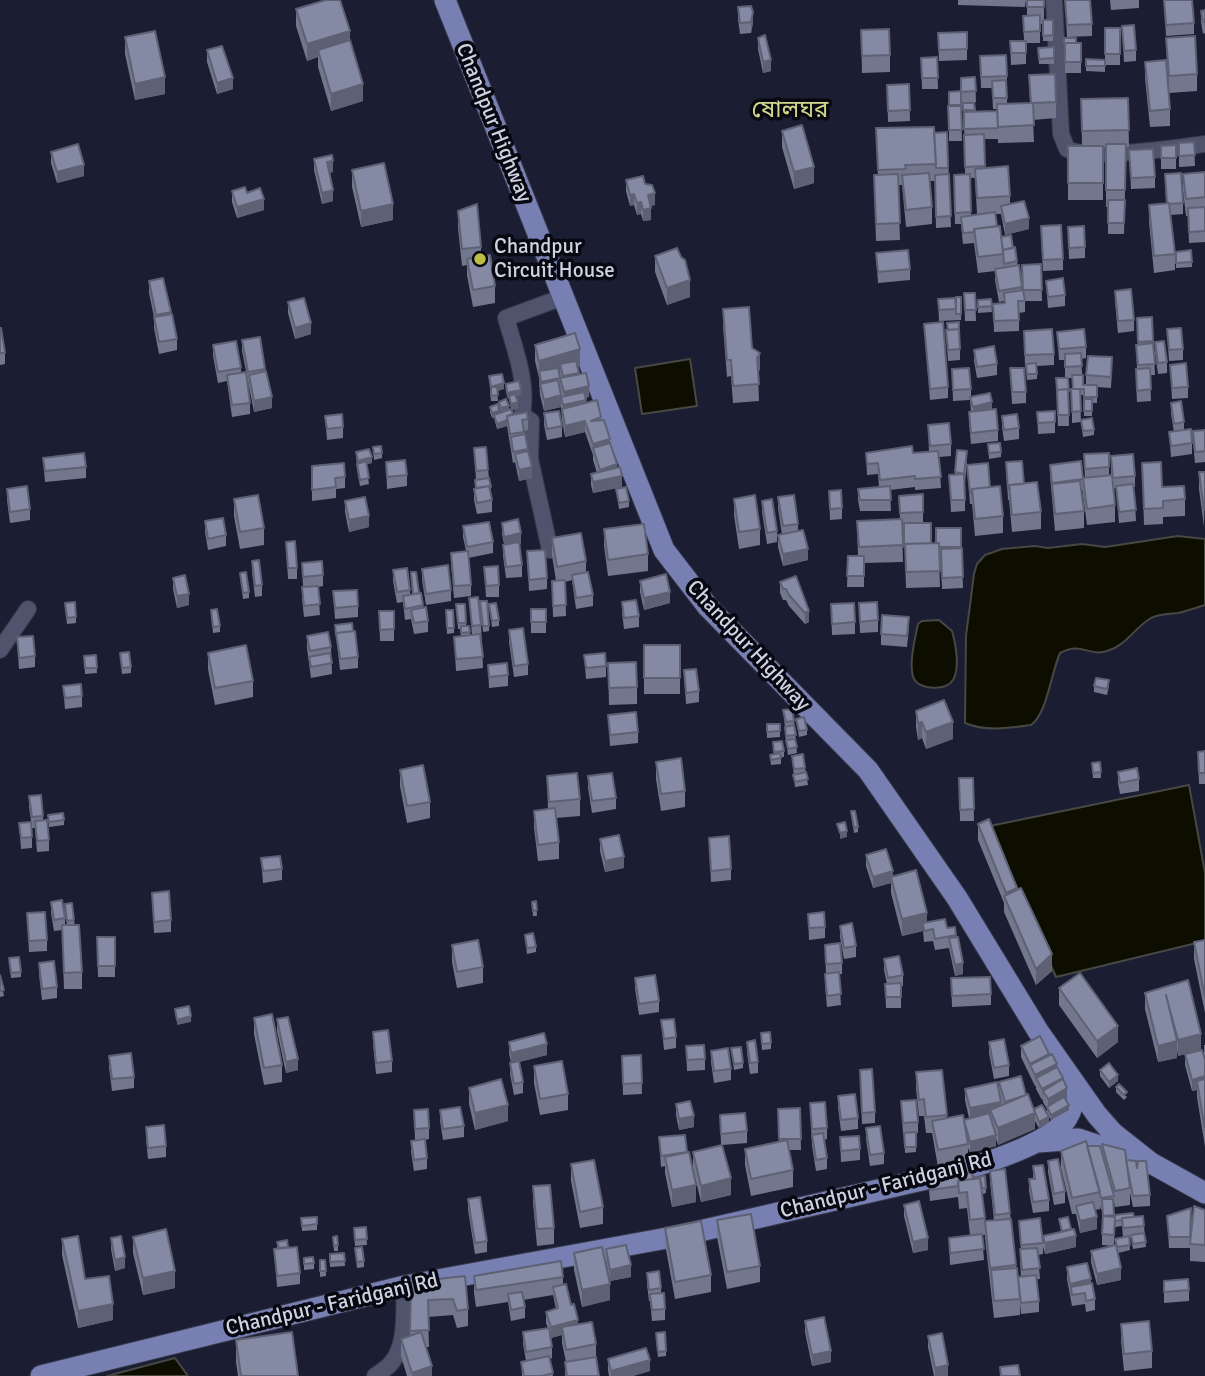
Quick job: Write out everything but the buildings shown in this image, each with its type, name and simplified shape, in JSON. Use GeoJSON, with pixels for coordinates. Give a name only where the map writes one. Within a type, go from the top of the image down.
{"type":"FeatureCollection","features":[{"type":"Feature","properties":{"kind":"main road","name":"Chandpur Highway"},"geometry":{"type":"LineString","coordinates":[[444,0],[664,551],[708,607],[868,770],[957,898],[1038,1031],[1076,1087],[1113,1133],[1151,1163]]}},
{"type":"Feature","properties":{"kind":"main road"},"geometry":{"type":"LineString","coordinates":[[1032,1143],[1054,1132],[1066,1120],[1074,1103],[1076,1087]]}},
{"type":"Feature","properties":{"kind":"main road"},"geometry":{"type":"LineString","coordinates":[[1032,1143],[1078,1139],[1151,1163],[1205,1193]]}},
{"type":"Feature","properties":{"kind":"main road","name":"Chandpur - Faridganj Rd"},"geometry":{"type":"LineString","coordinates":[[41,1376],[405,1286],[678,1236],[907,1184],[961,1171],[1032,1143]]}},
{"type":"Feature","properties":{"kind":"street"},"geometry":{"type":"LineString","coordinates":[[1054,0],[1061,134],[1067,149],[1092,153],[1166,150],[1205,144]]}},
{"type":"Feature","properties":{"kind":"street"},"geometry":{"type":"LineString","coordinates":[[551,550],[530,459],[531,421],[522,415],[525,398],[521,370],[506,318],[563,297]]}},
{"type":"Feature","properties":{"kind":"street"},"geometry":{"type":"LineString","coordinates":[[0,650],[28,609]]}},
{"type":"Feature","properties":{"kind":"street"},"geometry":{"type":"LineString","coordinates":[[375,1376],[391,1363],[398,1353],[405,1286]]}},
{"type":"Feature","properties":{"kind":"shaded area"},"geometry":{"type":"Polygon","coordinates":[[[690,359],[697,406],[642,414],[635,368],[690,359]]]}},
{"type":"Feature","properties":{"kind":"shaded area"},"geometry":{"type":"Polygon","coordinates":[[[1178,536],[1205,539],[1205,605],[1151,618],[1114,649],[1095,652],[1074,648],[1060,653],[1045,703],[1031,725],[989,728],[965,723],[966,636],[974,574],[977,564],[985,555],[1002,549],[1082,544],[1105,547],[1178,536]]]}},
{"type":"Feature","properties":{"kind":"shaded area"},"geometry":{"type":"Polygon","coordinates":[[[939,620],[952,631],[957,663],[955,675],[950,684],[927,687],[917,683],[912,673],[914,644],[918,624],[922,621],[939,620]]]}},
{"type":"Feature","properties":{"kind":"shaded area"},"geometry":{"type":"Polygon","coordinates":[[[1189,785],[1205,873],[1205,941],[1056,977],[990,826],[1189,785]]]}},
{"type":"Feature","properties":{"kind":"shaded area"},"geometry":{"type":"Polygon","coordinates":[[[175,1358],[188,1376],[107,1376],[175,1358]]]}},
{"type":"Feature","properties":{"kind":"place","name":"Chandpur Circuit House"},"geometry":{"type":"Point","coordinates":[480,259]}},
{"type":"Feature","properties":{"kind":"district","name":"ষোলঘর"},"geometry":{"type":"Point","coordinates":[790,111]}}]}
